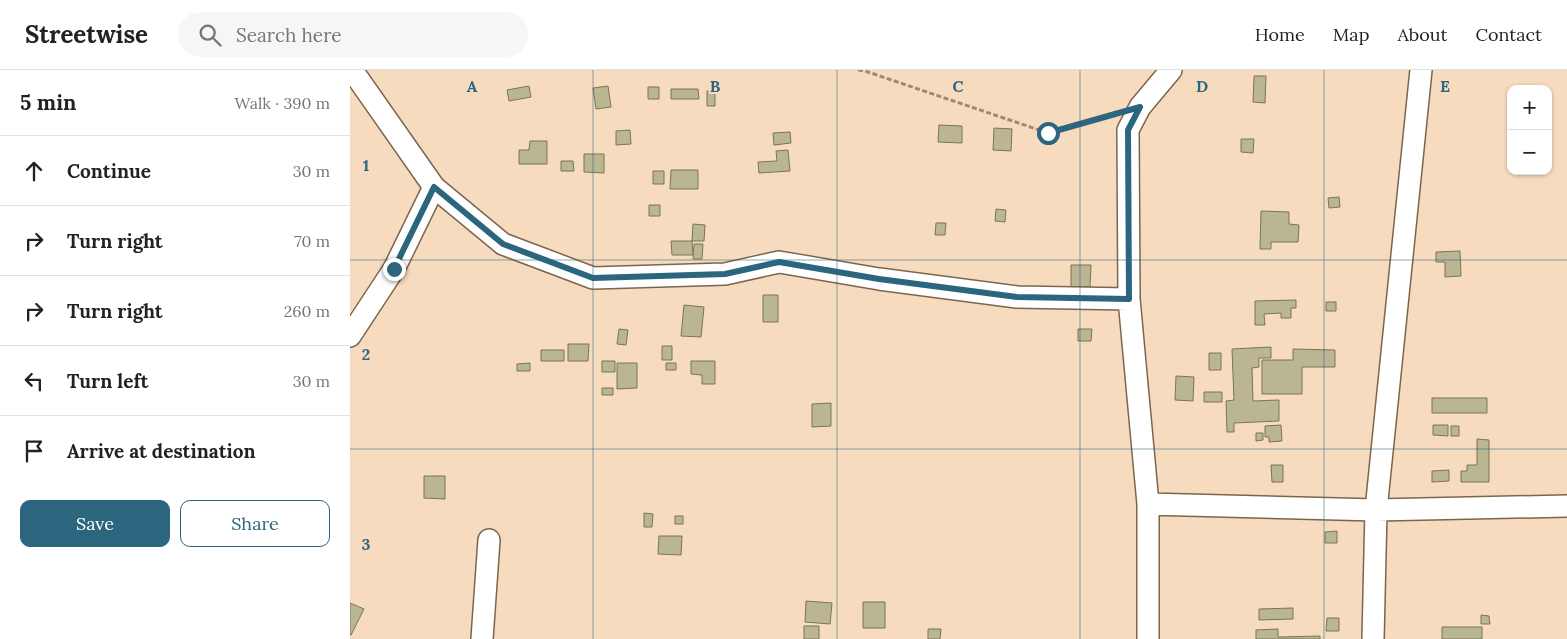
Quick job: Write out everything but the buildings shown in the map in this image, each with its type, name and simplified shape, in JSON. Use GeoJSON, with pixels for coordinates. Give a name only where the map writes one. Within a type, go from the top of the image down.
{"type":"FeatureCollection","features":[{"type":"Feature","properties":{"kind":"street"},"geometry":{"type":"LineString","coordinates":[[352,70],[434,187],[503,244],[593,278],[725,274],[779,262],[879,279],[1017,297],[1129,299]]}},
{"type":"Feature","properties":{"kind":"street"},"geometry":{"type":"LineString","coordinates":[[1148,639],[1148,504],[1129,299],[1128,130],[1140,107],[1171,70]]}},
{"type":"Feature","properties":{"kind":"street"},"geometry":{"type":"LineString","coordinates":[[1373,639],[1376,510],[1421,70]]}},
{"type":"Feature","properties":{"kind":"street"},"geometry":{"type":"LineString","coordinates":[[350,336],[394,269],[434,187]]}},
{"type":"Feature","properties":{"kind":"street"},"geometry":{"type":"LineString","coordinates":[[1148,504],[1376,510],[1567,506]]}},
{"type":"Feature","properties":{"kind":"street"},"geometry":{"type":"LineString","coordinates":[[482,639],[489,540]]}},
{"type":"Feature","properties":{"kind":"path"},"geometry":{"type":"LineString","coordinates":[[858,70],[1048,133],[1140,107]]}},
{"type":"Feature","properties":{"kind":"route"},"geometry":{"type":"LineString","coordinates":[[394,269],[434,187],[503,244],[593,278],[725,274],[779,262],[879,279],[1017,297],[1129,299],[1128,130],[1140,107],[1048,133]]}}]}
